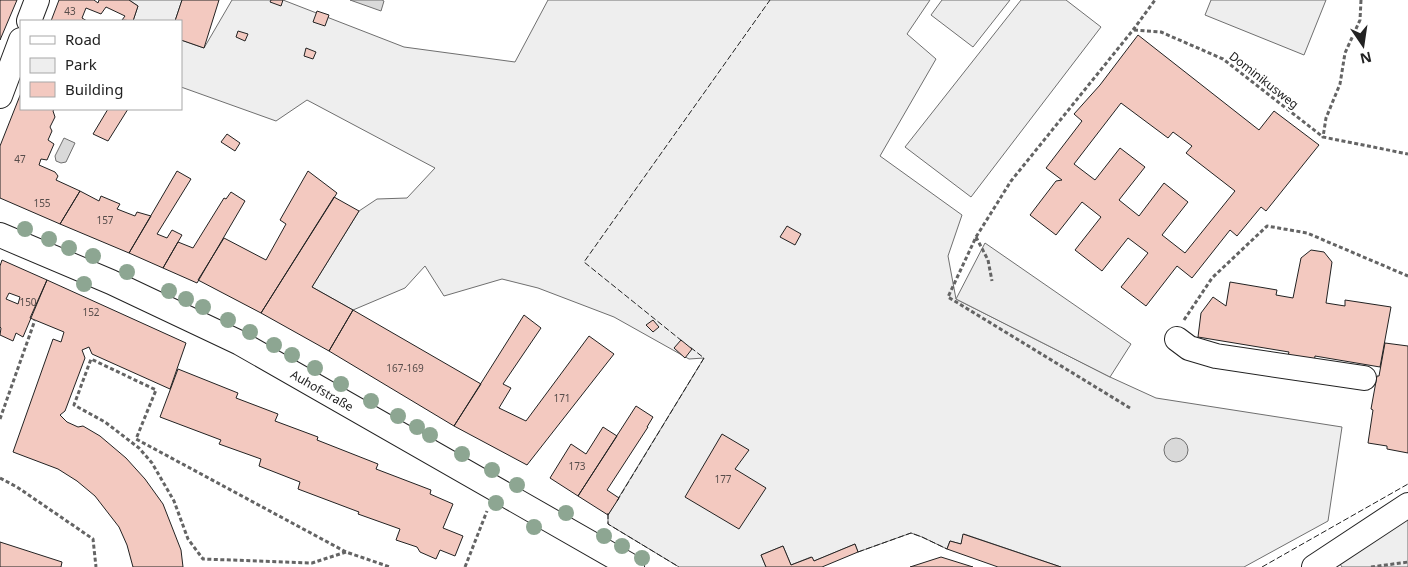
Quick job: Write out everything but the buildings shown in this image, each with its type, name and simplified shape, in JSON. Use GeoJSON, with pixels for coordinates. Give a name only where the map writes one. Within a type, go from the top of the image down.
{"type":"FeatureCollection","features":[{"type":"Feature","properties":{"kind":"street"},"geometry":{"type":"LineString","coordinates":[[28,20],[37,0]]}},
{"type":"Feature","properties":{"kind":"street"},"geometry":{"type":"LineString","coordinates":[[0,96],[20,43]]}},
{"type":"Feature","properties":{"kind":"street","name":"Auhofstraße"},"geometry":{"type":"LineString","coordinates":[[0,235],[111,282],[240,343],[632,567]]}},
{"type":"Feature","properties":{"kind":"street"},"geometry":{"type":"LineString","coordinates":[[1180,330],[1189,348],[1216,356],[1364,378]]}},
{"type":"Feature","properties":{"kind":"street"},"geometry":{"type":"LineString","coordinates":[[1314,567],[1408,505]]}},
{"type":"Feature","properties":{"kind":"path"},"geometry":{"type":"LineString","coordinates":[[1130,408],[948,297],[976,237],[1011,181],[1155,0]]}},
{"type":"Feature","properties":{"kind":"path"},"geometry":{"type":"LineString","coordinates":[[1361,0],[1360,20],[1345,53],[1340,84],[1326,118],[1323,137],[1408,154]]}},
{"type":"Feature","properties":{"kind":"path","name":"Dominikusweg"},"geometry":{"type":"LineString","coordinates":[[1133,30],[1161,32],[1223,59],[1323,137]]}},
{"type":"Feature","properties":{"kind":"path"},"geometry":{"type":"LineString","coordinates":[[1180,330],[1212,278],[1267,226],[1307,233],[1408,276]]}},
{"type":"Feature","properties":{"kind":"path"},"geometry":{"type":"LineString","coordinates":[[976,237],[988,260],[992,281]]}},
{"type":"Feature","properties":{"kind":"path"},"geometry":{"type":"LineString","coordinates":[[0,418],[35,320]]}},
{"type":"Feature","properties":{"kind":"path"},"geometry":{"type":"LineString","coordinates":[[346,552],[312,564],[202,559],[188,539],[174,501],[152,463],[139,448],[105,422],[74,405],[91,359],[156,390],[136,439],[346,552],[390,567]]}},
{"type":"Feature","properties":{"kind":"path"},"geometry":{"type":"LineString","coordinates":[[0,478],[18,487],[93,539],[96,567]]}},
{"type":"Feature","properties":{"kind":"path"},"geometry":{"type":"LineString","coordinates":[[465,567],[487,511]]}},
{"type":"Feature","properties":{"kind":"path"},"geometry":{"type":"LineString","coordinates":[[1371,567],[1408,562]]}},
{"type":"Feature","properties":{"kind":"green space"},"geometry":{"type":"Polygon","coordinates":[[[129,0],[182,0],[175,20],[133,20],[138,6],[129,0]]]}},
{"type":"Feature","properties":{"kind":"green space"},"geometry":{"type":"Polygon","coordinates":[[[232,0],[283,0],[404,47],[515,62],[548,0],[930,0],[907,34],[936,59],[880,156],[962,215],[948,256],[956,299],[1110,377],[1156,398],[1342,427],[1328,521],[1244,567],[1061,567],[964,534],[961,544],[950,541],[947,549],[911,533],[858,552],[855,544],[814,561],[811,557],[791,565],[783,546],[761,555],[766,567],[679,567],[608,524],[608,515],[704,358],[689,359],[614,317],[538,288],[502,279],[444,296],[425,266],[405,288],[353,310],[312,287],[359,211],[377,199],[407,198],[435,168],[307,100],[276,121],[182,87],[182,40],[204,48],[232,0]]]}},
{"type":"Feature","properties":{"kind":"green space"},"geometry":{"type":"Polygon","coordinates":[[[942,0],[1010,0],[973,47],[931,15],[942,0]]]}},
{"type":"Feature","properties":{"kind":"green space"},"geometry":{"type":"Polygon","coordinates":[[[1021,0],[1066,0],[1101,27],[971,197],[905,147],[1021,0]]]}},
{"type":"Feature","properties":{"kind":"green space"},"geometry":{"type":"Polygon","coordinates":[[[1211,0],[1326,0],[1304,55],[1205,15],[1211,0]]]}},
{"type":"Feature","properties":{"kind":"green space"},"geometry":{"type":"Polygon","coordinates":[[[1408,516],[1408,567],[1342,567],[1338,561],[1408,516]]]}},
{"type":"Feature","properties":{"kind":"shaded area"},"geometry":{"type":"Polygon","coordinates":[[[350,0],[382,0],[384,1],[381,11],[350,0]]]}},
{"type":"Feature","properties":{"kind":"shaded area"},"geometry":{"type":"Polygon","coordinates":[[[64,138],[75,143],[66,162],[61,163],[56,161],[55,156],[64,138]]]}},
{"type":"Feature","properties":{"kind":"shaded area"},"geometry":{"type":"Polygon","coordinates":[[[985,243],[1131,344],[1110,377],[956,299],[985,243]]]}},
{"type":"Feature","properties":{"kind":"shaded area"},"geometry":{"type":"Polygon","coordinates":[[[1176,438],[1185,441],[1188,450],[1185,459],[1176,462],[1167,459],[1164,450],[1167,441],[1176,438]]]}},
{"type":"Feature","properties":{"kind":"fence"},"geometry":{"type":"LineString","coordinates":[[682,341],[584,262],[770,0]]}},
{"type":"Feature","properties":{"kind":"fence"},"geometry":{"type":"LineString","coordinates":[[617,501],[704,358],[690,347]]}},
{"type":"Feature","properties":{"kind":"fence"},"geometry":{"type":"LineString","coordinates":[[1262,567],[1408,484]]}},
{"type":"Feature","properties":{"kind":"fence"},"geometry":{"type":"LineString","coordinates":[[608,513],[608,524],[679,567]]}},
{"type":"Feature","properties":{"kind":"fence"},"geometry":{"type":"LineString","coordinates":[[858,552],[911,533],[947,549]]}}]}
